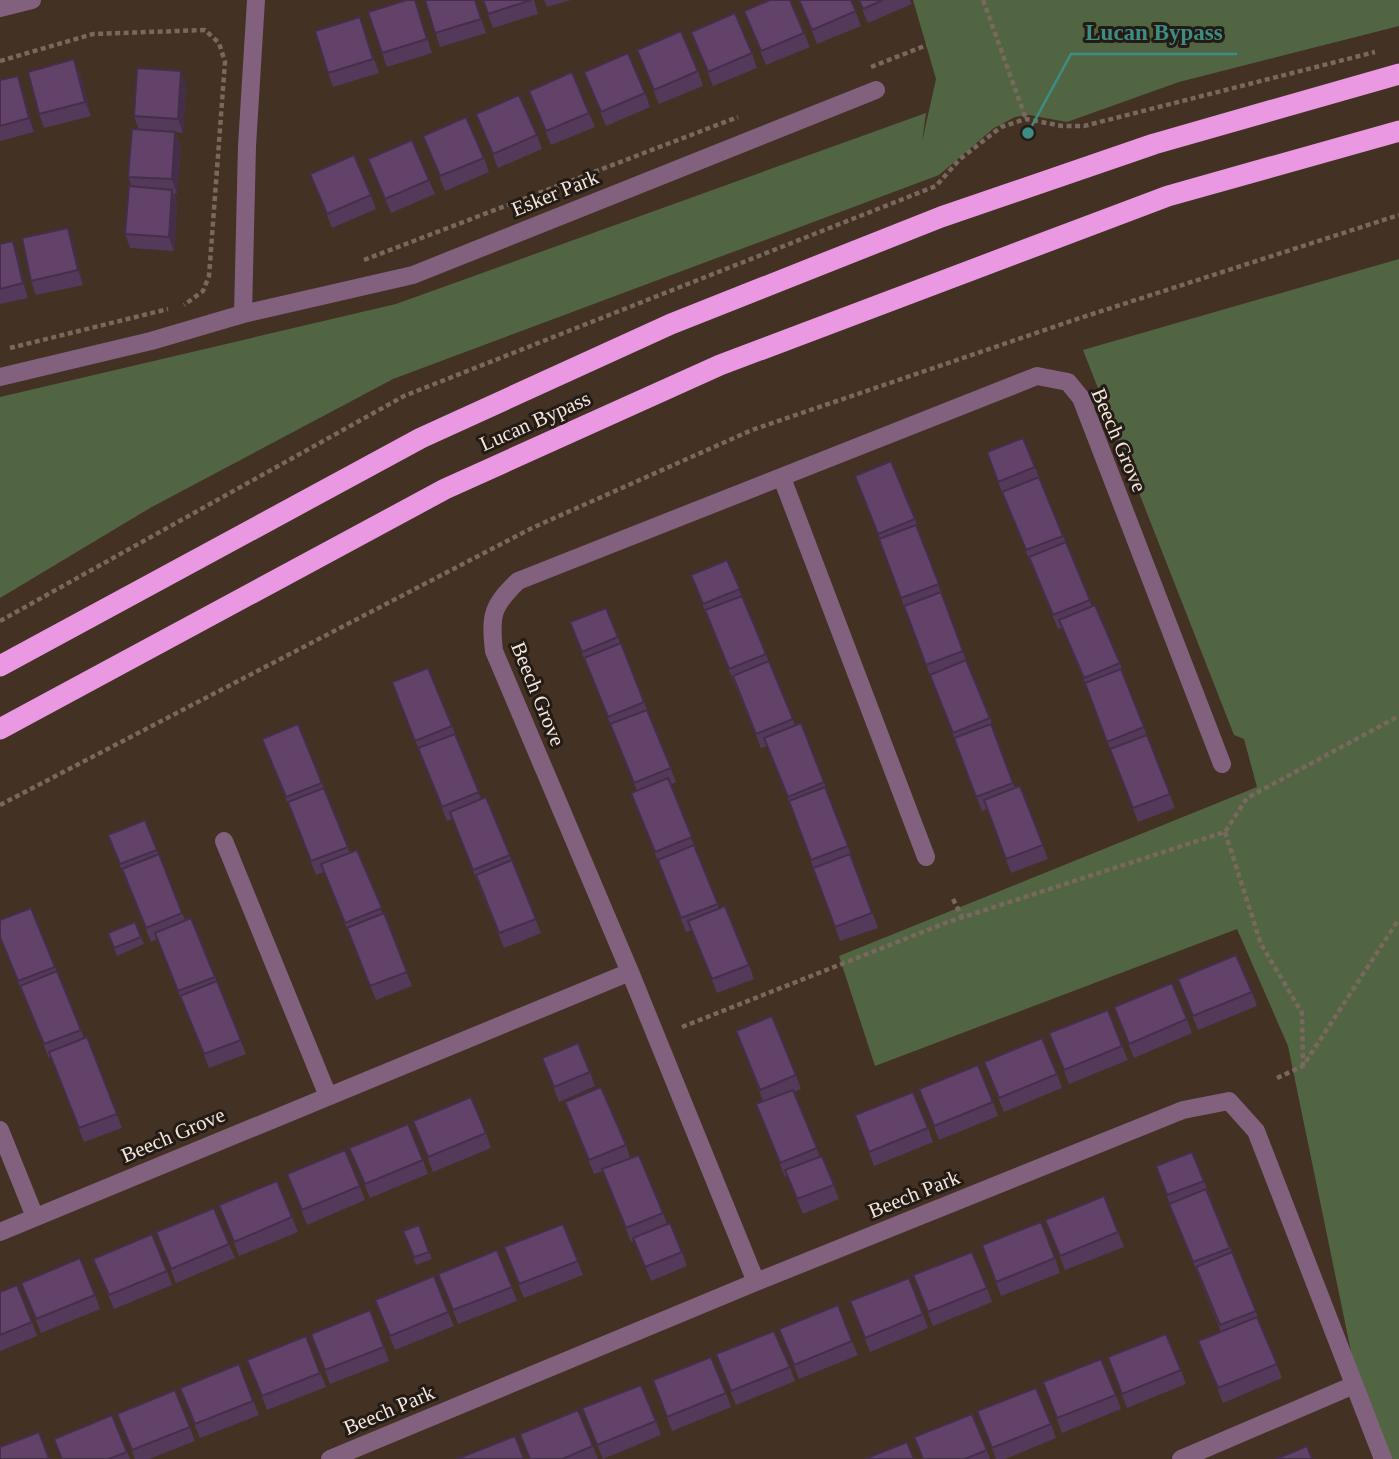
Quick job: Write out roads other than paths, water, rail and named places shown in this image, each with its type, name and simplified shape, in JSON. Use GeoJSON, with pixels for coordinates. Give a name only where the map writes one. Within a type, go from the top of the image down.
{"type":"FeatureCollection","features":[{"type":"Feature","properties":{"kind":"highway","name":"Lucan Bypass"},"geometry":{"type":"LineString","coordinates":[[0,666],[421,438],[671,324],[941,217],[1154,144],[1399,75]]}},
{"type":"Feature","properties":{"kind":"highway","name":"Lucan Bypass"},"geometry":{"type":"LineString","coordinates":[[0,729],[445,489],[720,365],[1168,196],[1399,131]]}},
{"type":"Feature","properties":{"kind":"street"},"geometry":{"type":"LineString","coordinates":[[0,8],[32,0]]}},
{"type":"Feature","properties":{"kind":"street"},"geometry":{"type":"LineString","coordinates":[[243,314],[247,146],[256,0]]}},
{"type":"Feature","properties":{"kind":"street","name":"Esker Park"},"geometry":{"type":"LineString","coordinates":[[0,377],[152,341],[243,314],[413,275],[876,90]]}},
{"type":"Feature","properties":{"kind":"street","name":"Beech Grove"},"geometry":{"type":"LineString","coordinates":[[755,1282],[630,972],[494,651],[491,625],[497,602],[518,581],[1037,376],[1068,382],[1081,398],[1222,764]]}},
{"type":"Feature","properties":{"kind":"street"},"geometry":{"type":"LineString","coordinates":[[782,478],[926,857]]}},
{"type":"Feature","properties":{"kind":"street"},"geometry":{"type":"LineString","coordinates":[[224,841],[328,1096]]}},
{"type":"Feature","properties":{"kind":"street","name":"Beech Grove"},"geometry":{"type":"LineString","coordinates":[[0,1232],[630,972]]}},
{"type":"Feature","properties":{"kind":"street","name":"Beech Park"},"geometry":{"type":"LineString","coordinates":[[330,1459],[755,1282],[1183,1110],[1230,1101],[1256,1131],[1383,1459]]}},
{"type":"Feature","properties":{"kind":"street"},"geometry":{"type":"LineString","coordinates":[[0,1130],[35,1217]]}},
{"type":"Feature","properties":{"kind":"street"},"geometry":{"type":"LineString","coordinates":[[1181,1459],[1353,1385]]}},
{"type":"Feature","properties":{"kind":"place","name":"Lucan Bypass"},"geometry":{"type":"Point","coordinates":[1028,133]}}]}
